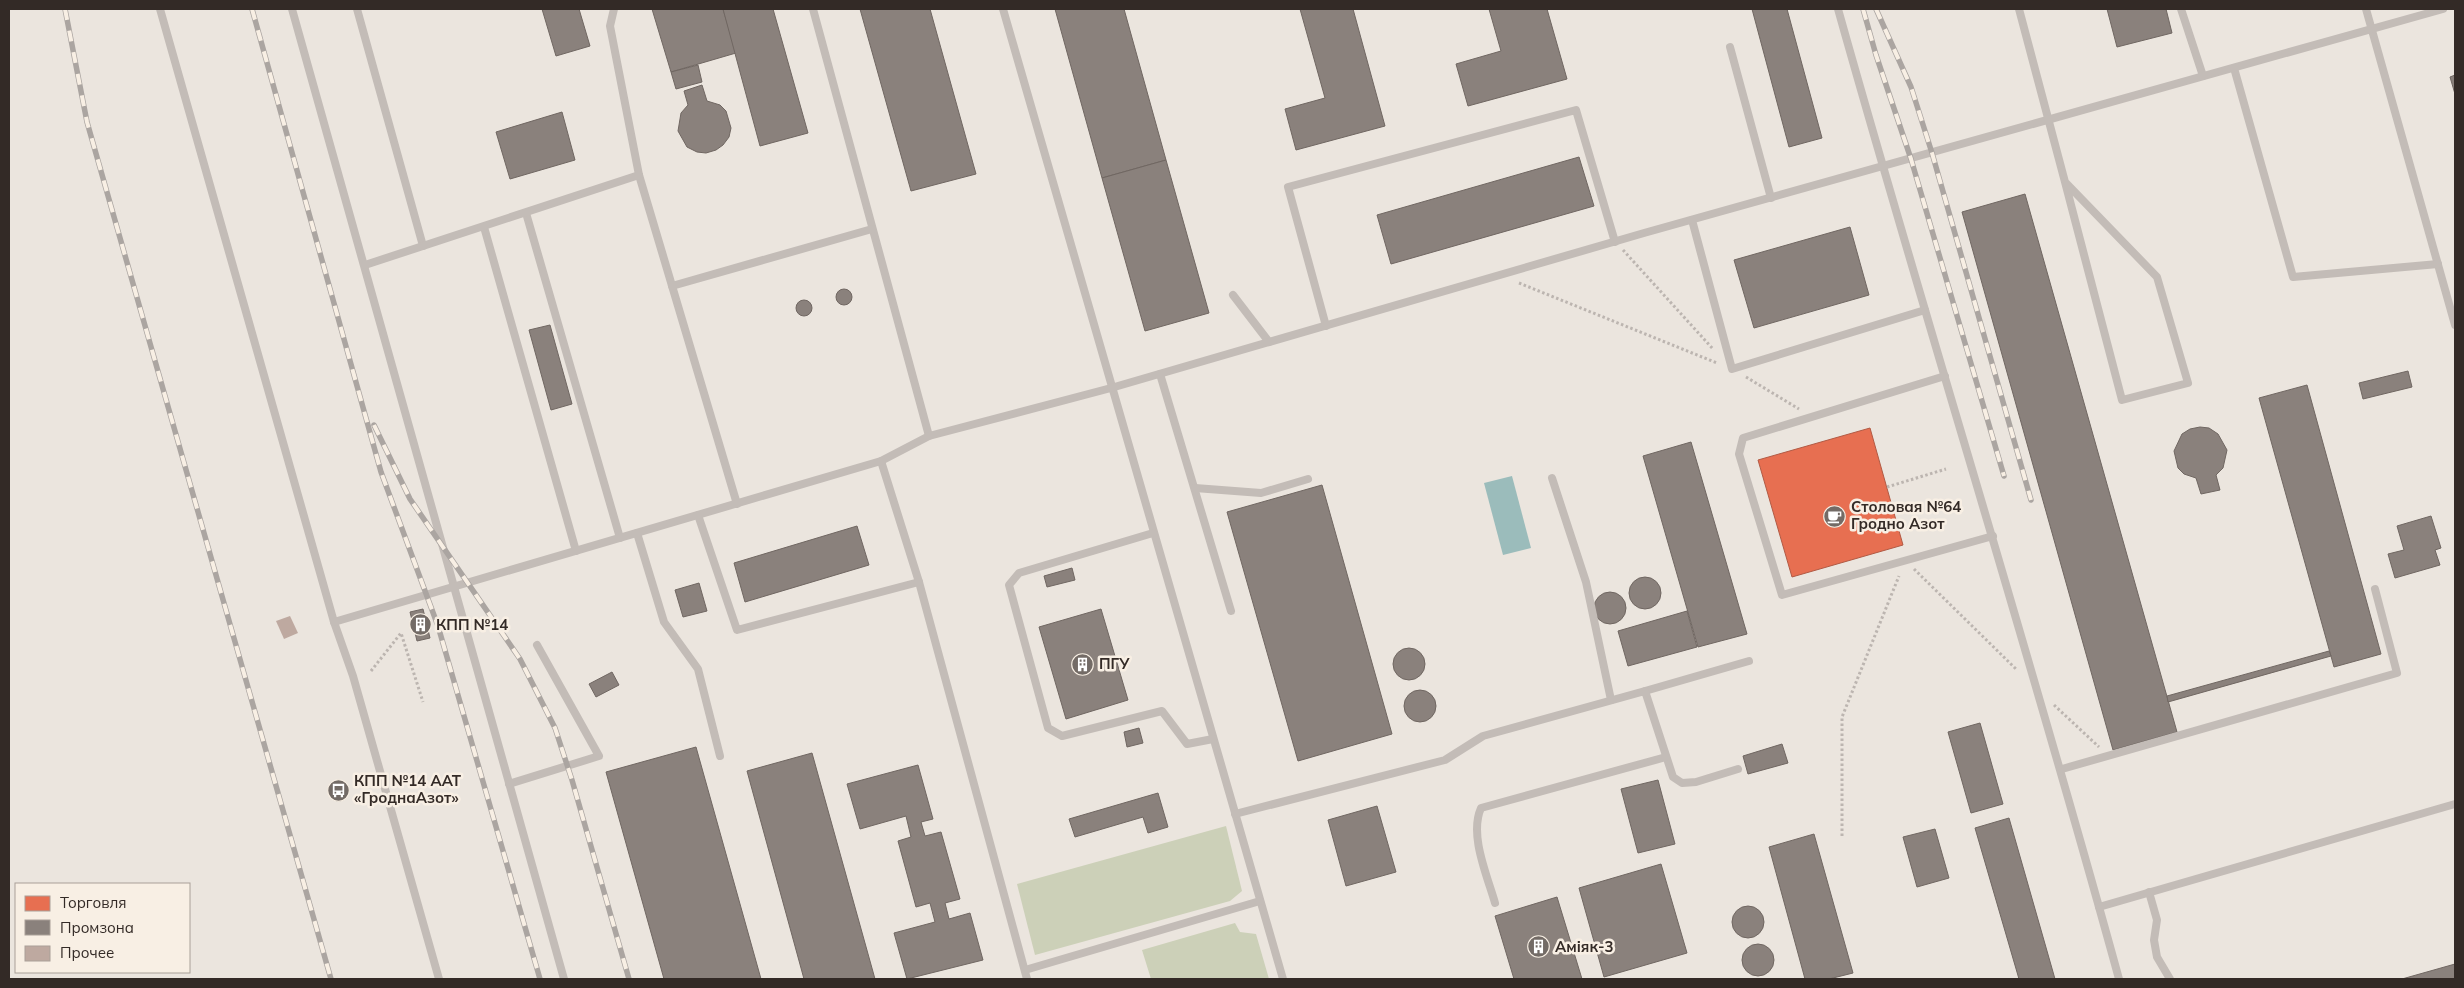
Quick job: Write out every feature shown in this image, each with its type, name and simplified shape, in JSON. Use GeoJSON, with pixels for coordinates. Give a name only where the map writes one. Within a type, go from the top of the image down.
{"type":"FeatureCollection","features":[{"type":"Feature","properties":{"kind":"lane"},"geometry":{"type":"LineString","coordinates":[[160,9],[334,622],[353,676],[439,979]]}},
{"type":"Feature","properties":{"kind":"lane"},"geometry":{"type":"LineString","coordinates":[[292,9],[564,979]]}},
{"type":"Feature","properties":{"kind":"lane"},"geometry":{"type":"LineString","coordinates":[[357,9],[423,246]]}},
{"type":"Feature","properties":{"kind":"lane"},"geometry":{"type":"LineString","coordinates":[[614,9],[610,26],[639,175],[737,504]]}},
{"type":"Feature","properties":{"kind":"lane"},"geometry":{"type":"LineString","coordinates":[[813,9],[929,436]]}},
{"type":"Feature","properties":{"kind":"lane"},"geometry":{"type":"LineString","coordinates":[[1003,9],[1283,979]]}},
{"type":"Feature","properties":{"kind":"lane"},"geometry":{"type":"LineString","coordinates":[[1838,9],[1925,310],[2062,769],[2119,979]]}},
{"type":"Feature","properties":{"kind":"lane"},"geometry":{"type":"LineString","coordinates":[[2019,9],[2050,120],[2122,400],[2188,383],[2157,277],[2066,182]]}},
{"type":"Feature","properties":{"kind":"lane"},"geometry":{"type":"LineString","coordinates":[[2181,9],[2203,76]]}},
{"type":"Feature","properties":{"kind":"lane"},"geometry":{"type":"LineString","coordinates":[[2366,9],[2455,325]]}},
{"type":"Feature","properties":{"kind":"lane"},"geometry":{"type":"LineString","coordinates":[[334,622],[881,461],[929,436],[1111,388],[1692,220],[2443,9]]}},
{"type":"Feature","properties":{"kind":"lane"},"geometry":{"type":"LineString","coordinates":[[1730,47],[1771,198]]}},
{"type":"Feature","properties":{"kind":"lane"},"geometry":{"type":"LineString","coordinates":[[2234,68],[2293,277],[2438,264]]}},
{"type":"Feature","properties":{"kind":"lane"},"geometry":{"type":"LineString","coordinates":[[1326,326],[1288,187],[1576,110],[1615,242]]}},
{"type":"Feature","properties":{"kind":"lane"},"geometry":{"type":"LineString","coordinates":[[364,265],[639,175]]}},
{"type":"Feature","properties":{"kind":"lane"},"geometry":{"type":"LineString","coordinates":[[526,213],[620,538]]}},
{"type":"Feature","properties":{"kind":"lane"},"geometry":{"type":"LineString","coordinates":[[1692,220],[1732,368],[1925,310]]}},
{"type":"Feature","properties":{"kind":"lane"},"geometry":{"type":"LineString","coordinates":[[484,226],[576,551]]}},
{"type":"Feature","properties":{"kind":"lane"},"geometry":{"type":"LineString","coordinates":[[672,286],[872,228]]}},
{"type":"Feature","properties":{"kind":"lane"},"geometry":{"type":"LineString","coordinates":[[1233,295],[1269,342]]}},
{"type":"Feature","properties":{"kind":"lane"},"geometry":{"type":"LineString","coordinates":[[1160,374],[1231,611]]}},
{"type":"Feature","properties":{"kind":"lane"},"geometry":{"type":"LineString","coordinates":[[1945,376],[1743,438],[1739,454],[1782,594],[1993,536]]}},
{"type":"Feature","properties":{"kind":"lane"},"geometry":{"type":"LineString","coordinates":[[881,461],[919,582],[1027,979]]}},
{"type":"Feature","properties":{"kind":"lane"},"geometry":{"type":"LineString","coordinates":[[1552,478],[1586,582],[1611,700]]}},
{"type":"Feature","properties":{"kind":"lane"},"geometry":{"type":"LineString","coordinates":[[1195,488],[1260,494],[1308,479]]}},
{"type":"Feature","properties":{"kind":"lane"},"geometry":{"type":"LineString","coordinates":[[698,515],[737,630],[919,582]]}},
{"type":"Feature","properties":{"kind":"lane"},"geometry":{"type":"LineString","coordinates":[[637,533],[664,622],[698,669],[720,756]]}},
{"type":"Feature","properties":{"kind":"lane"},"geometry":{"type":"LineString","coordinates":[[1153,533],[1019,573],[1009,584],[1048,728],[1062,736],[1162,711],[1187,744],[1213,739]]}},
{"type":"Feature","properties":{"kind":"lane"},"geometry":{"type":"LineString","coordinates":[[2062,769],[2397,673],[2375,589]]}},
{"type":"Feature","properties":{"kind":"lane"},"geometry":{"type":"LineString","coordinates":[[509,784],[599,756],[537,645]]}},
{"type":"Feature","properties":{"kind":"lane"},"geometry":{"type":"LineString","coordinates":[[1235,814],[1445,760],[1483,736],[1749,661]]}},
{"type":"Feature","properties":{"kind":"lane"},"geometry":{"type":"LineString","coordinates":[[1645,690],[1673,777],[1682,783],[1696,782],[1738,769]]}},
{"type":"Feature","properties":{"kind":"lane"},"geometry":{"type":"LineString","coordinates":[[1495,903],[1476,833],[1476,819],[1481,808],[1666,756]]}},
{"type":"Feature","properties":{"kind":"lane"},"geometry":{"type":"LineString","coordinates":[[2099,907],[2455,804]]}},
{"type":"Feature","properties":{"kind":"lane"},"geometry":{"type":"LineString","coordinates":[[2149,892],[2157,920],[2154,940],[2157,958],[2170,979]]}},
{"type":"Feature","properties":{"kind":"lane"},"geometry":{"type":"LineString","coordinates":[[1025,970],[1260,901]]}},
{"type":"Feature","properties":{"kind":"path"},"geometry":{"type":"LineString","coordinates":[[1500,275],[1732,368]]}},
{"type":"Feature","properties":{"kind":"path"},"geometry":{"type":"LineString","coordinates":[[1887,487],[1946,469]]}},
{"type":"Feature","properties":{"kind":"path"},"geometry":{"type":"LineString","coordinates":[[1842,836],[1842,717],[1905,561],[1998,652]]}},
{"type":"Feature","properties":{"kind":"path"},"geometry":{"type":"LineString","coordinates":[[371,671],[402,633],[423,702]]}},
{"type":"Feature","properties":{"kind":"green space"},"geometry":{"type":"Polygon","coordinates":[[[1226,826],[1242,891],[1230,901],[1035,955],[1017,884],[1226,826]]]}},
{"type":"Feature","properties":{"kind":"green space"},"geometry":{"type":"Polygon","coordinates":[[[1235,923],[1240,932],[1256,934],[1269,979],[1151,979],[1142,950],[1235,923]]]}},
{"type":"Feature","properties":{"kind":"water"},"geometry":{"type":"Polygon","coordinates":[[[1512,476],[1531,548],[1503,555],[1484,483],[1512,476]]]}},
{"type":"Feature","properties":{"kind":"building: Торговля","name":"Столовая №64 Гродно Азот"},"geometry":{"type":"Polygon","coordinates":[[[1870,428],[1903,545],[1792,577],[1758,460],[1870,428]]]}},
{"type":"Feature","properties":{"kind":"building: Промзона"},"geometry":{"type":"Polygon","coordinates":[[[542,9],[579,9],[590,46],[556,56],[542,9]]]}},
{"type":"Feature","properties":{"kind":"building: Промзона"},"geometry":{"type":"Polygon","coordinates":[[[652,9],[723,9],[736,53],[671,72],[652,9]]]}},
{"type":"Feature","properties":{"kind":"building: Промзона"},"geometry":{"type":"Polygon","coordinates":[[[723,9],[773,9],[808,133],[760,146],[723,9]]]}},
{"type":"Feature","properties":{"kind":"building: Промзона"},"geometry":{"type":"Polygon","coordinates":[[[860,9],[930,9],[976,174],[911,191],[860,9]]]}},
{"type":"Feature","properties":{"kind":"building: Промзона"},"geometry":{"type":"Polygon","coordinates":[[[1055,9],[1124,9],[1166,160],[1102,178],[1055,9]]]}},
{"type":"Feature","properties":{"kind":"building: Промзона"},"geometry":{"type":"Polygon","coordinates":[[[1300,9],[1353,9],[1385,126],[1296,150],[1285,109],[1325,98],[1300,9]]]}},
{"type":"Feature","properties":{"kind":"building: Промзона"},"geometry":{"type":"Polygon","coordinates":[[[1489,9],[1547,9],[1567,79],[1468,106],[1456,64],[1501,51],[1489,9]]]}},
{"type":"Feature","properties":{"kind":"building: Промзона"},"geometry":{"type":"Polygon","coordinates":[[[1752,9],[1787,9],[1822,138],[1789,147],[1752,9]]]}},
{"type":"Feature","properties":{"kind":"building: Промзона"},"geometry":{"type":"Polygon","coordinates":[[[2107,9],[2166,9],[2172,33],[2117,47],[2107,9]]]}},
{"type":"Feature","properties":{"kind":"building: Промзона"},"geometry":{"type":"Polygon","coordinates":[[[698,65],[702,82],[676,89],[671,72],[698,65]]]}},
{"type":"Feature","properties":{"kind":"building: Промзона"},"geometry":{"type":"Polygon","coordinates":[[[2455,75],[2455,94],[2450,77],[2455,75]]]}},
{"type":"Feature","properties":{"kind":"building: Промзона"},"geometry":{"type":"Polygon","coordinates":[[[702,85],[707,101],[720,105],[726,111],[731,128],[729,137],[723,145],[716,150],[706,153],[697,152],[687,147],[678,131],[681,113],[688,105],[684,91],[702,85]]]}},
{"type":"Feature","properties":{"kind":"building: Промзона"},"geometry":{"type":"Polygon","coordinates":[[[562,112],[575,160],[510,179],[496,132],[562,112]]]}},
{"type":"Feature","properties":{"kind":"building: Промзона"},"geometry":{"type":"Polygon","coordinates":[[[1579,157],[1594,206],[1391,264],[1377,215],[1579,157]]]}},
{"type":"Feature","properties":{"kind":"building: Промзона"},"geometry":{"type":"Polygon","coordinates":[[[1166,160],[1209,313],[1145,331],[1102,178],[1166,160]]]}},
{"type":"Feature","properties":{"kind":"building: Промзона"},"geometry":{"type":"Polygon","coordinates":[[[2025,194],[2177,732],[2113,750],[1962,212],[2025,194]]]}},
{"type":"Feature","properties":{"kind":"building: Промзона"},"geometry":{"type":"Polygon","coordinates":[[[1850,227],[1869,295],[1754,328],[1734,260],[1850,227]]]}},
{"type":"Feature","properties":{"kind":"building: Промзона"},"geometry":{"type":"Polygon","coordinates":[[[841,289],[847,289],[852,294],[850,303],[841,305],[836,300],[836,294],[841,289]]]}},
{"type":"Feature","properties":{"kind":"building: Промзона"},"geometry":{"type":"Polygon","coordinates":[[[801,300],[807,300],[812,305],[810,314],[801,316],[796,311],[796,305],[801,300]]]}},
{"type":"Feature","properties":{"kind":"building: Промзона"},"geometry":{"type":"Polygon","coordinates":[[[550,325],[572,404],[551,410],[529,330],[550,325]]]}},
{"type":"Feature","properties":{"kind":"building: Промзона"},"geometry":{"type":"Polygon","coordinates":[[[2408,371],[2412,387],[2363,399],[2359,383],[2408,371]]]}},
{"type":"Feature","properties":{"kind":"building: Промзона"},"geometry":{"type":"Polygon","coordinates":[[[2307,385],[2381,654],[2334,667],[2259,398],[2307,385]]]}},
{"type":"Feature","properties":{"kind":"building: Промзона"},"geometry":{"type":"Polygon","coordinates":[[[2209,428],[2218,434],[2227,450],[2223,468],[2216,475],[2220,490],[2201,494],[2196,478],[2184,474],[2178,468],[2174,451],[2182,434],[2190,429],[2209,428]]]}},
{"type":"Feature","properties":{"kind":"building: Промзона"},"geometry":{"type":"Polygon","coordinates":[[[1691,442],[1747,634],[1698,647],[1643,456],[1691,442]]]}},
{"type":"Feature","properties":{"kind":"building: Промзона"},"geometry":{"type":"Polygon","coordinates":[[[1322,485],[1392,734],[1298,761],[1227,512],[1322,485]]]}},
{"type":"Feature","properties":{"kind":"building: Промзона"},"geometry":{"type":"Polygon","coordinates":[[[2431,516],[2441,548],[2435,550],[2440,565],[2395,578],[2388,554],[2404,550],[2397,526],[2431,516]]]}},
{"type":"Feature","properties":{"kind":"building: Промзона"},"geometry":{"type":"Polygon","coordinates":[[[857,526],[869,565],[745,602],[734,563],[857,526]]]}},
{"type":"Feature","properties":{"kind":"building: Промзона"},"geometry":{"type":"Polygon","coordinates":[[[1072,568],[1075,580],[1047,587],[1044,576],[1072,568]]]}},
{"type":"Feature","properties":{"kind":"building: Промзона"},"geometry":{"type":"Polygon","coordinates":[[[1645,577],[1657,581],[1661,593],[1657,605],[1645,609],[1633,605],[1629,593],[1633,581],[1645,577]]]}},
{"type":"Feature","properties":{"kind":"building: Промзона"},"geometry":{"type":"Polygon","coordinates":[[[699,583],[707,611],[683,617],[675,590],[699,583]]]}},
{"type":"Feature","properties":{"kind":"building: Промзона"},"geometry":{"type":"Polygon","coordinates":[[[1610,592],[1616,593],[1621,597],[1625,602],[1625,614],[1621,619],[1616,623],[1610,624],[1604,623],[1599,619],[1595,614],[1594,608],[1595,602],[1599,597],[1604,593],[1610,592]]]}},
{"type":"Feature","properties":{"kind":"building: Промзона","name":"КПП №14"},"geometry":{"type":"Polygon","coordinates":[[[423,609],[430,638],[417,641],[410,612],[423,609]]]}},
{"type":"Feature","properties":{"kind":"building: Промзона","name":"ПГУ"},"geometry":{"type":"Polygon","coordinates":[[[1101,609],[1128,700],[1066,719],[1039,627],[1101,609]]]}},
{"type":"Feature","properties":{"kind":"building: Промзона"},"geometry":{"type":"Polygon","coordinates":[[[1687,611],[1697,647],[1628,666],[1618,631],[1687,611]]]}},
{"type":"Feature","properties":{"kind":"building: Промзона"},"geometry":{"type":"Polygon","coordinates":[[[1409,648],[1421,652],[1425,664],[1421,676],[1409,680],[1397,676],[1393,664],[1397,652],[1409,648]]]}},
{"type":"Feature","properties":{"kind":"building: Промзона"},"geometry":{"type":"Polygon","coordinates":[[[2329,651],[2331,656],[2168,702],[2167,696],[2329,651]]]}},
{"type":"Feature","properties":{"kind":"building: Промзона"},"geometry":{"type":"Polygon","coordinates":[[[612,672],[619,685],[596,697],[589,684],[612,672]]]}},
{"type":"Feature","properties":{"kind":"building: Промзона"},"geometry":{"type":"Polygon","coordinates":[[[1420,690],[1432,694],[1436,706],[1432,718],[1420,722],[1408,718],[1404,706],[1408,694],[1420,690]]]}},
{"type":"Feature","properties":{"kind":"building: Промзона"},"geometry":{"type":"Polygon","coordinates":[[[1980,723],[2003,804],[1971,813],[1948,732],[1980,723]]]}},
{"type":"Feature","properties":{"kind":"building: Промзона"},"geometry":{"type":"Polygon","coordinates":[[[1139,728],[1143,743],[1127,747],[1124,732],[1139,728]]]}},
{"type":"Feature","properties":{"kind":"building: Промзона"},"geometry":{"type":"Polygon","coordinates":[[[1782,744],[1788,763],[1748,774],[1743,756],[1782,744]]]}},
{"type":"Feature","properties":{"kind":"building: Промзона"},"geometry":{"type":"Polygon","coordinates":[[[696,747],[761,979],[664,979],[606,772],[696,747]]]}},
{"type":"Feature","properties":{"kind":"building: Промзона"},"geometry":{"type":"Polygon","coordinates":[[[812,753],[875,979],[804,979],[747,771],[812,753]]]}},
{"type":"Feature","properties":{"kind":"building: Промзона"},"geometry":{"type":"Polygon","coordinates":[[[918,765],[933,819],[921,822],[925,836],[941,832],[960,899],[945,903],[949,919],[970,913],[983,960],[907,979],[894,933],[935,922],[930,903],[916,907],[898,841],[911,837],[906,816],[860,829],[847,784],[918,765]]]}},
{"type":"Feature","properties":{"kind":"building: Промзона"},"geometry":{"type":"Polygon","coordinates":[[[1658,780],[1675,844],[1638,853],[1621,789],[1658,780]]]}},
{"type":"Feature","properties":{"kind":"building: Промзона"},"geometry":{"type":"Polygon","coordinates":[[[1158,793],[1168,827],[1148,833],[1143,817],[1075,837],[1069,819],[1158,793]]]}},
{"type":"Feature","properties":{"kind":"building: Промзона"},"geometry":{"type":"Polygon","coordinates":[[[1377,806],[1396,872],[1346,886],[1328,820],[1377,806]]]}},
{"type":"Feature","properties":{"kind":"building: Промзона"},"geometry":{"type":"Polygon","coordinates":[[[2009,818],[2055,979],[2019,979],[1975,828],[2009,818]]]}},
{"type":"Feature","properties":{"kind":"building: Промзона"},"geometry":{"type":"Polygon","coordinates":[[[1935,829],[1949,878],[1917,887],[1903,837],[1935,829]]]}},
{"type":"Feature","properties":{"kind":"building: Промзона"},"geometry":{"type":"Polygon","coordinates":[[[1814,834],[1853,973],[1829,979],[1805,979],[1769,847],[1814,834]]]}},
{"type":"Feature","properties":{"kind":"building: Промзона"},"geometry":{"type":"Polygon","coordinates":[[[1661,864],[1687,953],[1604,977],[1579,888],[1661,864]]]}},
{"type":"Feature","properties":{"kind":"building: Промзона","name":"Аміяк-3"},"geometry":{"type":"Polygon","coordinates":[[[1557,897],[1582,979],[1514,979],[1495,916],[1557,897]]]}},
{"type":"Feature","properties":{"kind":"building: Промзона"},"geometry":{"type":"Polygon","coordinates":[[[1748,906],[1760,910],[1764,922],[1760,934],[1748,938],[1736,934],[1732,922],[1736,910],[1748,906]]]}},
{"type":"Feature","properties":{"kind":"building: Промзона"},"geometry":{"type":"Polygon","coordinates":[[[1758,944],[1770,948],[1774,960],[1770,972],[1758,976],[1746,972],[1742,960],[1746,948],[1758,944]]]}},
{"type":"Feature","properties":{"kind":"building: Промзона"},"geometry":{"type":"Polygon","coordinates":[[[2455,964],[2455,979],[2402,979],[2455,964]]]}},
{"type":"Feature","properties":{"kind":"building: Прочее"},"geometry":{"type":"Polygon","coordinates":[[[290,616],[298,633],[284,639],[276,621],[290,616]]]}},
{"type":"Feature","properties":{"kind":"railway"},"geometry":{"type":"LineString","coordinates":[[65,9],[87,122],[331,979]]}},
{"type":"Feature","properties":{"kind":"railway"},"geometry":{"type":"LineString","coordinates":[[252,9],[381,472],[438,626],[540,979]]}},
{"type":"Feature","properties":{"kind":"railway"},"geometry":{"type":"LineString","coordinates":[[1863,9],[1876,55],[1911,159],[2004,476]]}},
{"type":"Feature","properties":{"kind":"railway"},"geometry":{"type":"LineString","coordinates":[[1876,9],[1911,87],[1932,153],[2031,500]]}},
{"type":"Feature","properties":{"kind":"railway"},"geometry":{"type":"LineString","coordinates":[[374,425],[410,499],[520,659],[555,728],[572,780],[629,979]]}},
{"type":"Feature","properties":{"kind":"place","name":"Столовая №64 Гродно Азот"},"geometry":{"type":"Point","coordinates":[1835,516]}},
{"type":"Feature","properties":{"kind":"place","name":"КПП №14"},"geometry":{"type":"Point","coordinates":[420,625]}},
{"type":"Feature","properties":{"kind":"place","name":"ПГУ"},"geometry":{"type":"Point","coordinates":[1083,664]}},
{"type":"Feature","properties":{"kind":"place","name":"КПП №14 ААТ «ГроднаАзот»"},"geometry":{"type":"Point","coordinates":[338,790]}},
{"type":"Feature","properties":{"kind":"place","name":"Аміяк-3"},"geometry":{"type":"Point","coordinates":[1539,947]}}]}
